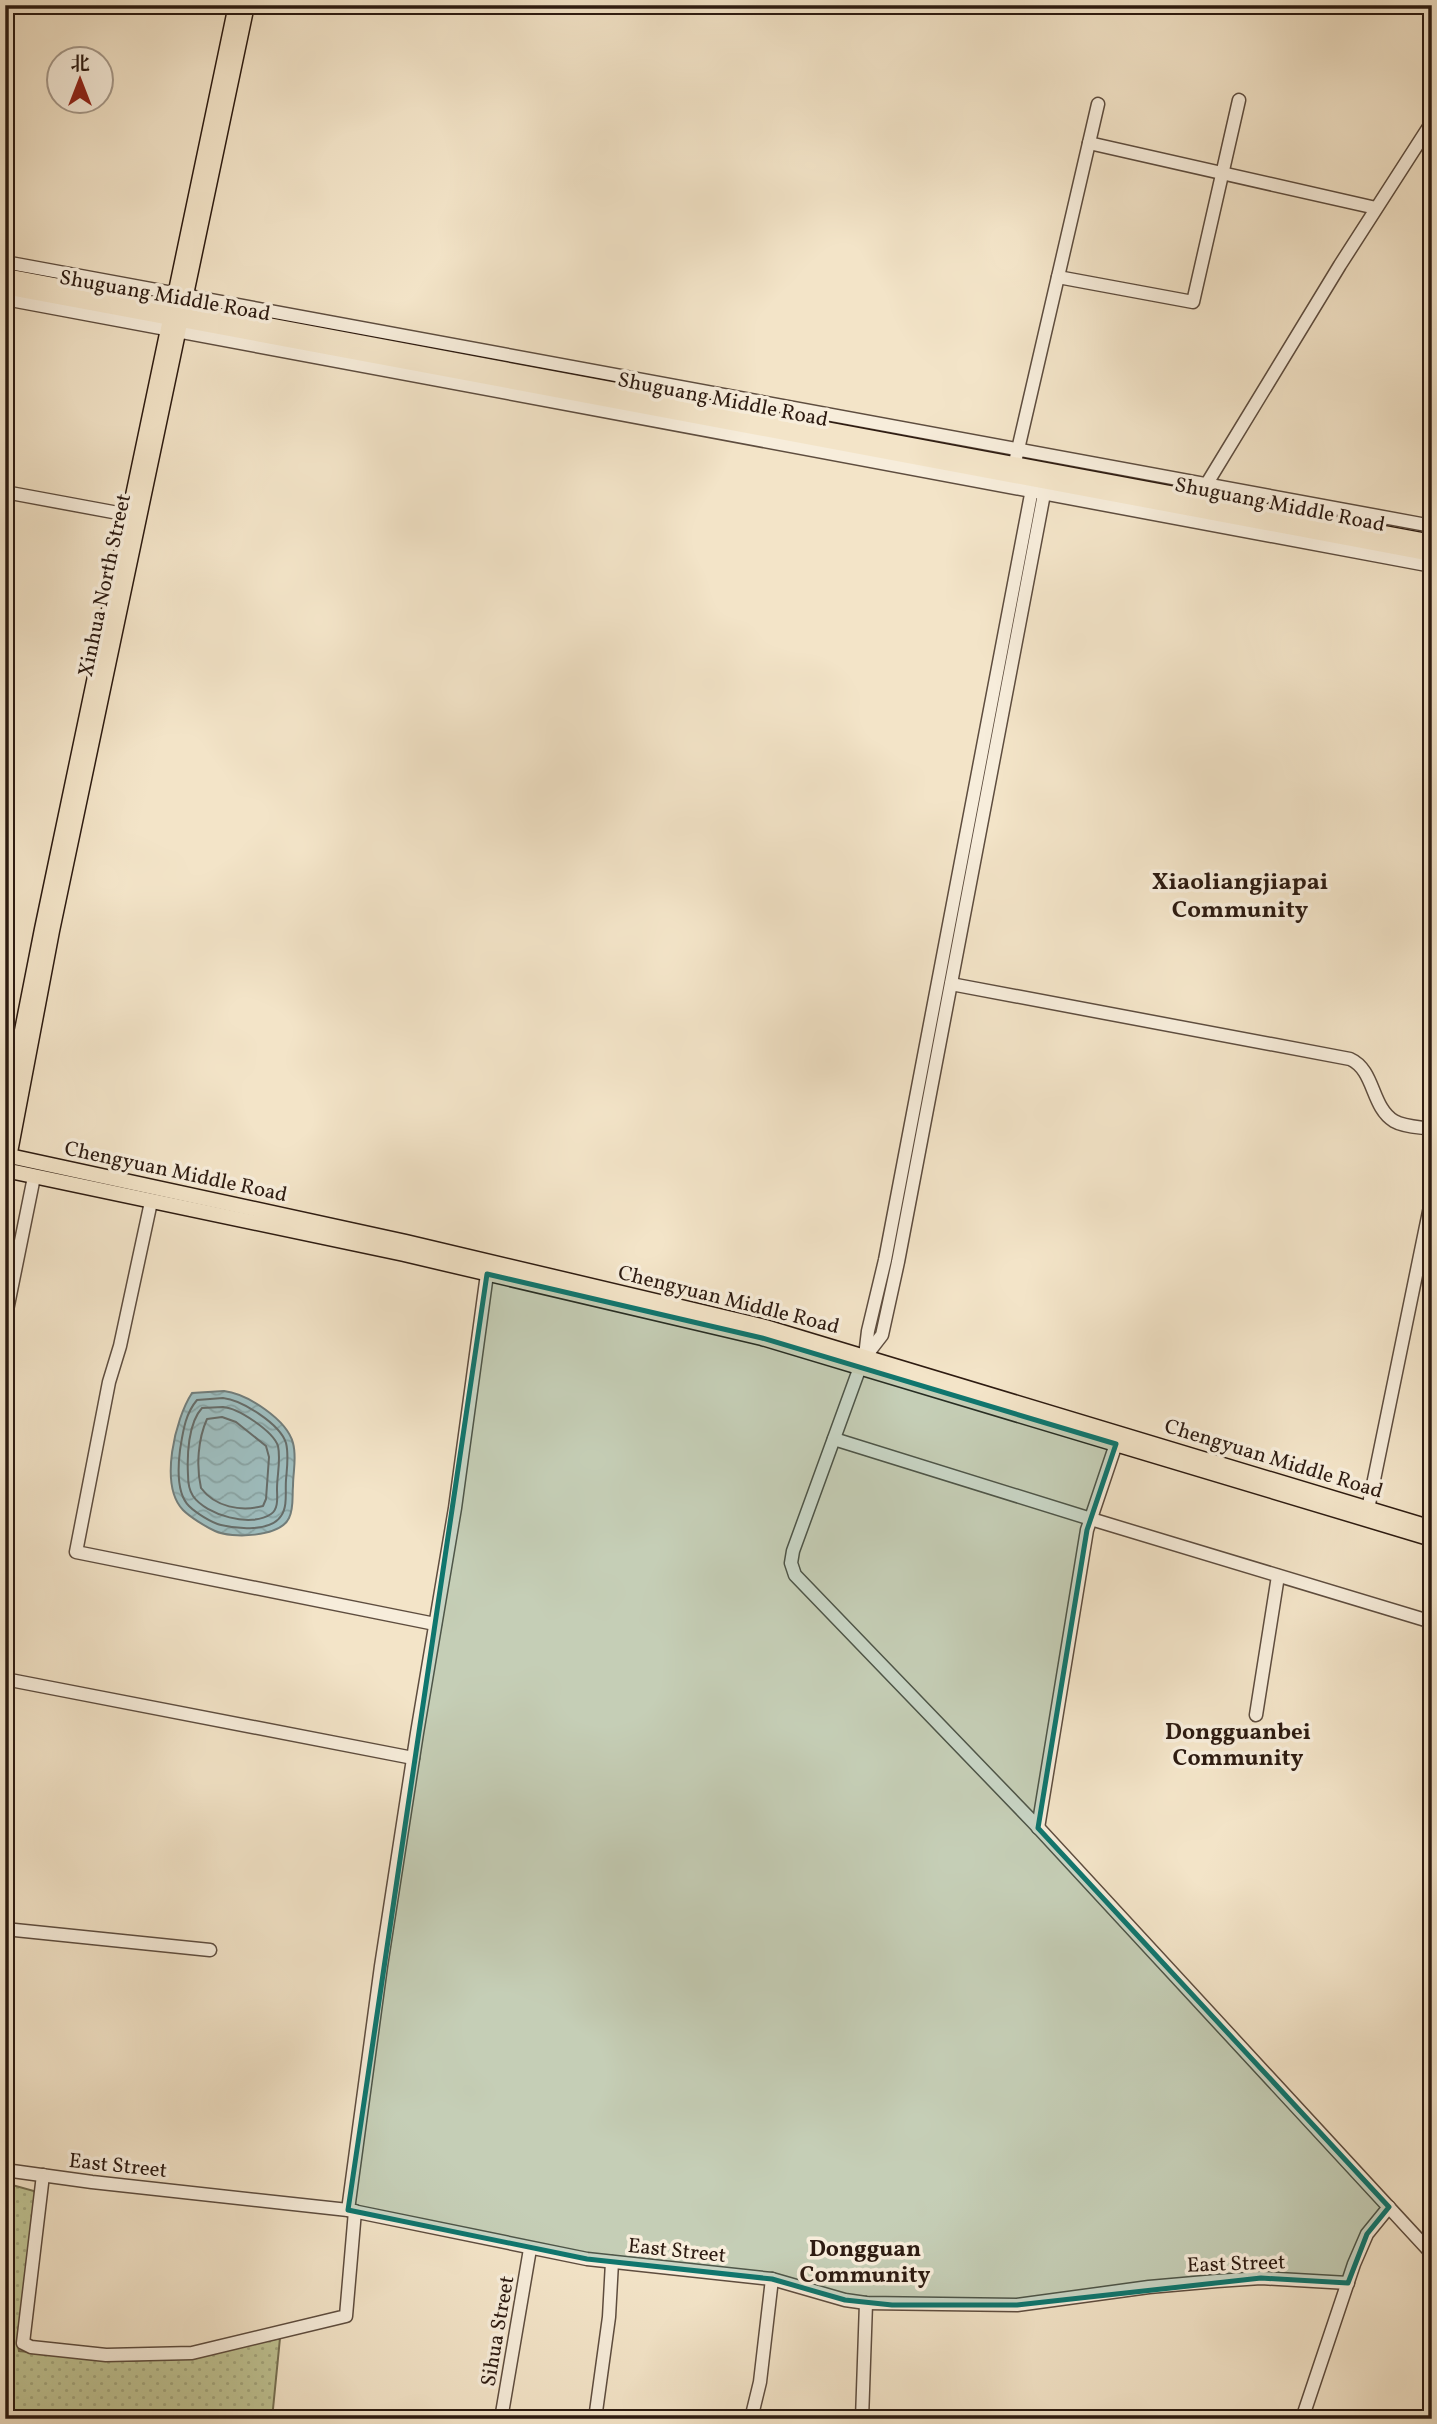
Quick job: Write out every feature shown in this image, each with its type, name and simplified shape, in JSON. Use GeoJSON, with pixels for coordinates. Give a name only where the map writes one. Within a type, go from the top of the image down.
{"type":"FeatureCollection","features":[{"type":"Feature","properties":{"kind":"main road","name":"Xinhua North Street"},"geometry":{"type":"LineString","coordinates":[[6,1165],[236,5]]}},
{"type":"Feature","properties":{"kind":"main road","name":"Xinhua North Street"},"geometry":{"type":"LineString","coordinates":[[5,1116],[129,515],[247,5]]}},
{"type":"Feature","properties":{"kind":"main road","name":"Shuguang Middle Road"},"geometry":{"type":"LineString","coordinates":[[5,276],[177,313],[1040,481],[1432,554]]}},
{"type":"Feature","properties":{"kind":"main road","name":"Shuguang Middle Road"},"geometry":{"type":"LineString","coordinates":[[5,287],[177,313],[1014,465],[1040,481],[1198,499],[1432,542]]}},
{"type":"Feature","properties":{"kind":"main road","name":"Chengyuan Middle Road"},"geometry":{"type":"LineString","coordinates":[[6,1165],[34,1177],[404,1254],[862,1362],[1432,1528]]}},
{"type":"Feature","properties":{"kind":"main road","name":"Chengyuan Middle Road"},"geometry":{"type":"LineString","coordinates":[[6,1165],[406,1242],[765,1327],[862,1362],[1116,1444],[1432,1539]]}},
{"type":"Feature","properties":{"kind":"street"},"geometry":{"type":"LineString","coordinates":[[1058,277],[1192,302],[1239,100]]}},
{"type":"Feature","properties":{"kind":"street"},"geometry":{"type":"LineString","coordinates":[[1014,465],[1098,104]]}},
{"type":"Feature","properties":{"kind":"street"},"geometry":{"type":"LineString","coordinates":[[1198,499],[1376,208],[1432,122]]}},
{"type":"Feature","properties":{"kind":"street"},"geometry":{"type":"LineString","coordinates":[[1089,143],[1376,208]]}},
{"type":"Feature","properties":{"kind":"street"},"geometry":{"type":"LineString","coordinates":[[5,261],[177,313]]}},
{"type":"Feature","properties":{"kind":"street"},"geometry":{"type":"LineString","coordinates":[[5,299],[177,313],[1018,450],[1432,526]]}},
{"type":"Feature","properties":{"kind":"street"},"geometry":{"type":"LineString","coordinates":[[1040,481],[1432,566]]}},
{"type":"Feature","properties":{"kind":"street"},"geometry":{"type":"LineString","coordinates":[[862,1362],[882,1335],[951,984],[1040,481]]}},
{"type":"Feature","properties":{"kind":"street"},"geometry":{"type":"LineString","coordinates":[[1040,481],[885,1259],[862,1362],[793,1551],[791,1563],[795,1575],[1038,1828],[1432,2254]]}},
{"type":"Feature","properties":{"kind":"street"},"geometry":{"type":"LineString","coordinates":[[5,492],[129,515]]}},
{"type":"Feature","properties":{"kind":"street"},"geometry":{"type":"LineString","coordinates":[[951,984],[1350,1059],[1358,1062],[1384,1113],[1391,1119],[1397,1123],[1432,1129]]}},
{"type":"Feature","properties":{"kind":"street"},"geometry":{"type":"LineString","coordinates":[[5,1320],[34,1177]]}},
{"type":"Feature","properties":{"kind":"street"},"geometry":{"type":"LineString","coordinates":[[1368,1509],[1432,1197]]}},
{"type":"Feature","properties":{"kind":"street"},"geometry":{"type":"LineString","coordinates":[[151,1202],[120,1346],[109,1382],[76,1552],[435,1624]]}},
{"type":"Feature","properties":{"kind":"street"},"geometry":{"type":"LineString","coordinates":[[43,2175],[23,2343],[31,2347],[106,2355],[192,2353],[346,2316],[351,2211],[381,1966],[455,1508],[487,1274]]}},
{"type":"Feature","properties":{"kind":"street"},"geometry":{"type":"LineString","coordinates":[[834,1439],[1091,1520],[1432,1622]]}},
{"type":"Feature","properties":{"kind":"street"},"geometry":{"type":"LineString","coordinates":[[1038,1828],[1091,1520],[1116,1444]]}},
{"type":"Feature","properties":{"kind":"street"},"geometry":{"type":"LineString","coordinates":[[1256,1715],[1278,1576]]}},
{"type":"Feature","properties":{"kind":"street"},"geometry":{"type":"LineString","coordinates":[[5,1679],[413,1758]]}},
{"type":"Feature","properties":{"kind":"street"},"geometry":{"type":"LineString","coordinates":[[5,1929],[210,1950]]}},
{"type":"Feature","properties":{"kind":"street","name":"East Street"},"geometry":{"type":"LineString","coordinates":[[5,2170],[351,2211],[530,2249],[612,2262],[772,2279],[845,2300],[866,2303],[1017,2305],[1149,2287],[1261,2278],[1348,2283]]}},
{"type":"Feature","properties":{"kind":"street"},"geometry":{"type":"LineString","coordinates":[[1301,2419],[1367,2234],[1389,2207]]}},
{"type":"Feature","properties":{"kind":"street","name":"Sihua Street"},"geometry":{"type":"LineString","coordinates":[[501,2419],[530,2249]]}},
{"type":"Feature","properties":{"kind":"street"},"geometry":{"type":"LineString","coordinates":[[595,2419],[609,2317],[612,2262]]}},
{"type":"Feature","properties":{"kind":"street"},"geometry":{"type":"LineString","coordinates":[[751,2419],[760,2382],[772,2279]]}},
{"type":"Feature","properties":{"kind":"street"},"geometry":{"type":"LineString","coordinates":[[862,2419],[866,2303]]}},
{"type":"Feature","properties":{"kind":"highlighted area"},"geometry":{"type":"Polygon","coordinates":[[[487,1274],[762,1338],[1116,1444],[1087,1530],[1038,1828],[1389,2207],[1367,2234],[1348,2283],[1261,2278],[1017,2305],[892,2305],[845,2300],[772,2279],[587,2259],[348,2210],[487,1274]]]}},
{"type":"Feature","properties":{"kind":"green space"},"geometry":{"type":"Polygon","coordinates":[[[5,2183],[34,2191],[36,2196],[19,2351],[130,2361],[198,2357],[280,2338],[272,2419],[5,2419],[5,2183]]]}},
{"type":"Feature","properties":{"kind":"water"},"geometry":{"type":"Polygon","coordinates":[[[224,1391],[244,1397],[275,1417],[293,1443],[295,1459],[291,1514],[284,1524],[266,1533],[232,1535],[215,1531],[186,1513],[176,1499],[172,1485],[172,1452],[186,1404],[192,1393],[224,1391]]]}},
{"type":"Feature","properties":{"kind":"district","name":"Xiaoliangjiapai Community"},"geometry":{"type":"Point","coordinates":[1240,895]}},
{"type":"Feature","properties":{"kind":"district","name":"Dongguanbei Community"},"geometry":{"type":"Point","coordinates":[1238,1744]}},
{"type":"Feature","properties":{"kind":"district","name":"Dongguan Community"},"geometry":{"type":"Point","coordinates":[865,2261]}}]}
